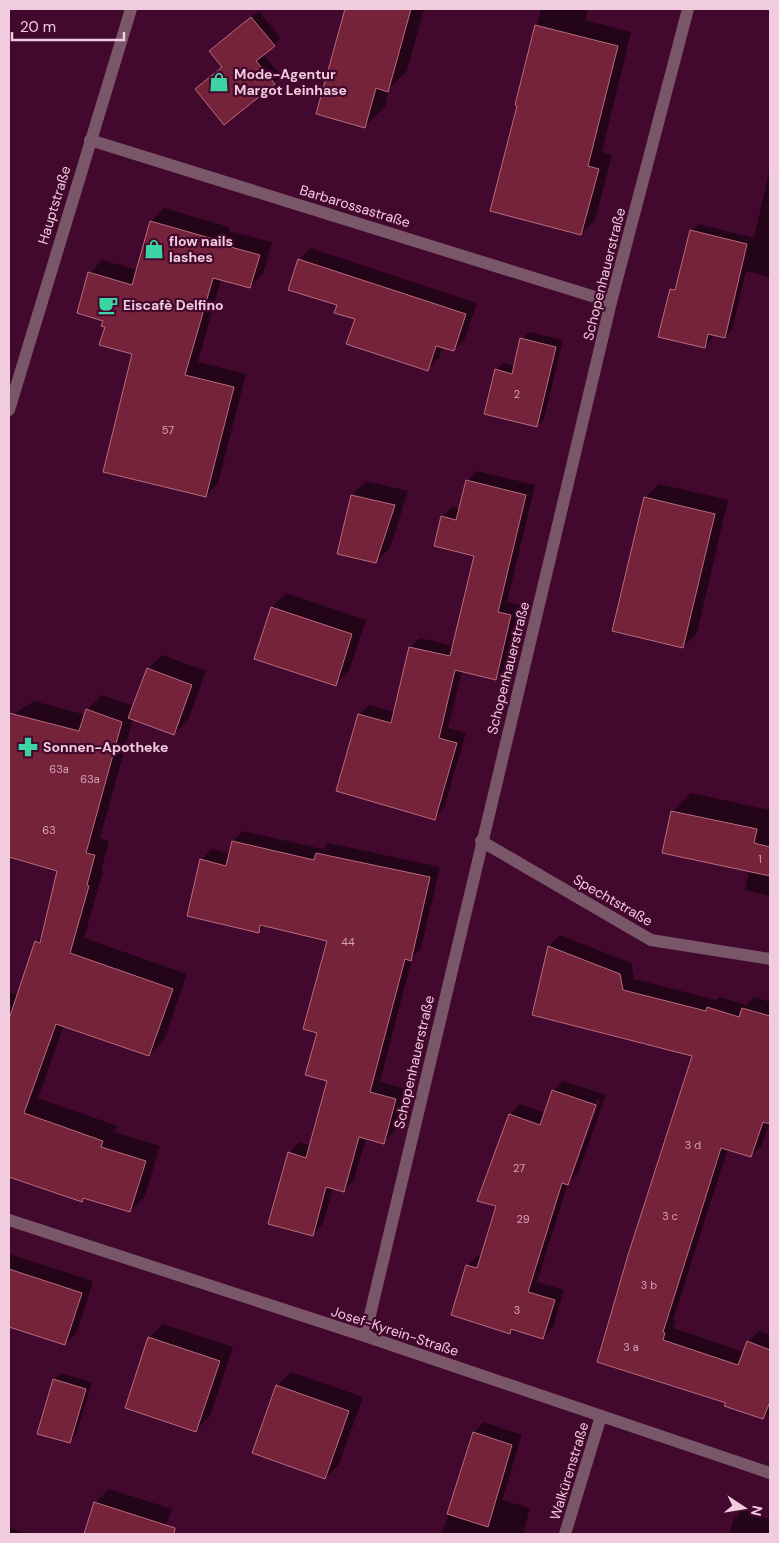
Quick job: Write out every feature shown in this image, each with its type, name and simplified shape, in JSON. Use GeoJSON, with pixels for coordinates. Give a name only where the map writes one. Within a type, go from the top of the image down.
{"type":"FeatureCollection","features":[{"type":"Feature","properties":{"kind":"street","name":"Hauptstraße"},"geometry":{"type":"LineString","coordinates":[[9,410],[131,9]]}},
{"type":"Feature","properties":{"kind":"street","name":"Schopenhauerstraße"},"geometry":{"type":"LineString","coordinates":[[365,1336],[611,302],[688,9]]}},
{"type":"Feature","properties":{"kind":"street","name":"Barbarossastraße"},"geometry":{"type":"LineString","coordinates":[[90,140],[611,302]]}},
{"type":"Feature","properties":{"kind":"street","name":"Spechtstraße"},"geometry":{"type":"LineString","coordinates":[[482,841],[651,940],[770,959]]}},
{"type":"Feature","properties":{"kind":"street","name":"Josef-Kyrein-Straße"},"geometry":{"type":"LineString","coordinates":[[9,1220],[365,1336],[770,1473]]}},
{"type":"Feature","properties":{"kind":"street","name":"Walkürenstraße"},"geometry":{"type":"LineString","coordinates":[[565,1534],[601,1416]]}},
{"type":"Feature","properties":{"kind":"building"},"geometry":{"type":"Polygon","coordinates":[[[345,9],[411,9],[388,92],[376,88],[365,128],[316,114],[345,9]]]}},
{"type":"Feature","properties":{"kind":"building"},"geometry":{"type":"Polygon","coordinates":[[[251,17],[275,46],[256,61],[275,84],[224,125],[195,89],[222,67],[209,51],[251,17]]]}},
{"type":"Feature","properties":{"kind":"building"},"geometry":{"type":"Polygon","coordinates":[[[535,25],[618,46],[588,166],[599,169],[581,235],[490,211],[517,106],[515,105],[535,25]]]}},
{"type":"Feature","properties":{"kind":"building"},"geometry":{"type":"Polygon","coordinates":[[[150,221],[217,240],[216,243],[260,255],[250,288],[213,278],[185,375],[234,387],[206,497],[103,472],[132,354],[99,345],[105,327],[101,326],[103,321],[77,313],[88,272],[132,285],[150,221]]]}},
{"type":"Feature","properties":{"kind":"building"},"geometry":{"type":"Polygon","coordinates":[[[690,230],[747,244],[725,338],[708,334],[705,348],[658,337],[670,289],[675,290],[690,230]]]}},
{"type":"Feature","properties":{"kind":"building"},"geometry":{"type":"Polygon","coordinates":[[[298,259],[466,314],[454,351],[436,346],[428,371],[346,344],[355,319],[334,313],[337,305],[288,290],[298,259]]]}},
{"type":"Feature","properties":{"kind":"building"},"geometry":{"type":"Polygon","coordinates":[[[520,338],[556,347],[537,427],[484,414],[495,369],[512,374],[520,338]]]}},
{"type":"Feature","properties":{"kind":"building"},"geometry":{"type":"Polygon","coordinates":[[[466,480],[526,495],[498,612],[511,615],[496,680],[455,670],[439,738],[457,743],[435,820],[336,791],[358,714],[391,723],[409,647],[450,656],[474,556],[434,546],[441,516],[456,520],[466,480]]]}},
{"type":"Feature","properties":{"kind":"building"},"geometry":{"type":"Polygon","coordinates":[[[351,495],[395,505],[376,563],[337,554],[351,495]]]}},
{"type":"Feature","properties":{"kind":"building"},"geometry":{"type":"Polygon","coordinates":[[[644,497],[715,514],[683,648],[612,631],[644,497]]]}},
{"type":"Feature","properties":{"kind":"building"},"geometry":{"type":"Polygon","coordinates":[[[271,607],[352,634],[336,686],[254,659],[271,607]]]}},
{"type":"Feature","properties":{"kind":"building"},"geometry":{"type":"Polygon","coordinates":[[[147,668],[192,685],[174,735],[128,718],[147,668]]]}},
{"type":"Feature","properties":{"kind":"building"},"geometry":{"type":"Polygon","coordinates":[[[86,709],[122,722],[86,853],[95,855],[87,885],[89,886],[70,953],[173,989],[149,1056],[56,1024],[24,1113],[103,1141],[101,1147],[146,1161],[130,1212],[83,1198],[82,1202],[9,1177],[9,1019],[35,941],[40,943],[57,871],[9,857],[9,713],[79,731],[86,709]]]}},
{"type":"Feature","properties":{"kind":"building"},"geometry":{"type":"Polygon","coordinates":[[[671,811],[757,829],[754,843],[770,847],[770,876],[662,853],[671,811]]]}},
{"type":"Feature","properties":{"kind":"building"},"geometry":{"type":"Polygon","coordinates":[[[232,841],[314,860],[316,853],[430,877],[411,961],[405,959],[370,1092],[396,1099],[384,1144],[359,1137],[344,1192],[326,1187],[313,1236],[268,1224],[288,1152],[306,1158],[327,1081],[305,1075],[317,1033],[303,1029],[327,941],[260,925],[259,933],[187,916],[200,859],[226,866],[232,841]]]}},
{"type":"Feature","properties":{"kind":"building"},"geometry":{"type":"Polygon","coordinates":[[[548,946],[620,974],[623,990],[706,1011],[707,1007],[739,1017],[742,1008],[770,1016],[770,1124],[763,1122],[751,1157],[721,1148],[663,1332],[665,1333],[663,1340],[738,1365],[747,1341],[770,1350],[770,1402],[763,1419],[724,1406],[726,1403],[597,1362],[628,1255],[692,1056],[532,1015],[548,946]]]}},
{"type":"Feature","properties":{"kind":"building"},"geometry":{"type":"Polygon","coordinates":[[[552,1090],[596,1105],[568,1185],[562,1183],[528,1292],[555,1300],[543,1339],[511,1329],[510,1334],[451,1315],[466,1265],[477,1268],[496,1206],[477,1201],[509,1114],[540,1125],[552,1090]]]}},
{"type":"Feature","properties":{"kind":"building"},"geometry":{"type":"Polygon","coordinates":[[[9,1269],[82,1293],[65,1345],[9,1327],[9,1269]]]}},
{"type":"Feature","properties":{"kind":"building"},"geometry":{"type":"Polygon","coordinates":[[[148,1337],[220,1361],[196,1432],[125,1408],[148,1337]]]}},
{"type":"Feature","properties":{"kind":"building"},"geometry":{"type":"Polygon","coordinates":[[[53,1379],[86,1389],[70,1443],[37,1434],[53,1379]]]}},
{"type":"Feature","properties":{"kind":"building"},"geometry":{"type":"Polygon","coordinates":[[[276,1385],[349,1411],[325,1479],[252,1453],[276,1385]]]}},
{"type":"Feature","properties":{"kind":"building"},"geometry":{"type":"Polygon","coordinates":[[[473,1432],[512,1445],[488,1527],[447,1514],[473,1432]]]}},
{"type":"Feature","properties":{"kind":"building"},"geometry":{"type":"Polygon","coordinates":[[[94,1502],[175,1528],[174,1534],[84,1534],[94,1502]]]}},
{"type":"Feature","properties":{"kind":"place","name":"Mode-Agentur Margot Leinhase"},"geometry":{"type":"Point","coordinates":[219,82]}},
{"type":"Feature","properties":{"kind":"place","name":"flow nails lashes"},"geometry":{"type":"Point","coordinates":[154,249]}},
{"type":"Feature","properties":{"kind":"place","name":"Eiscafè Delfino"},"geometry":{"type":"Point","coordinates":[108,305]}},
{"type":"Feature","properties":{"kind":"place","name":"Sonnen-Apotheke"},"geometry":{"type":"Point","coordinates":[28,747]}}]}
